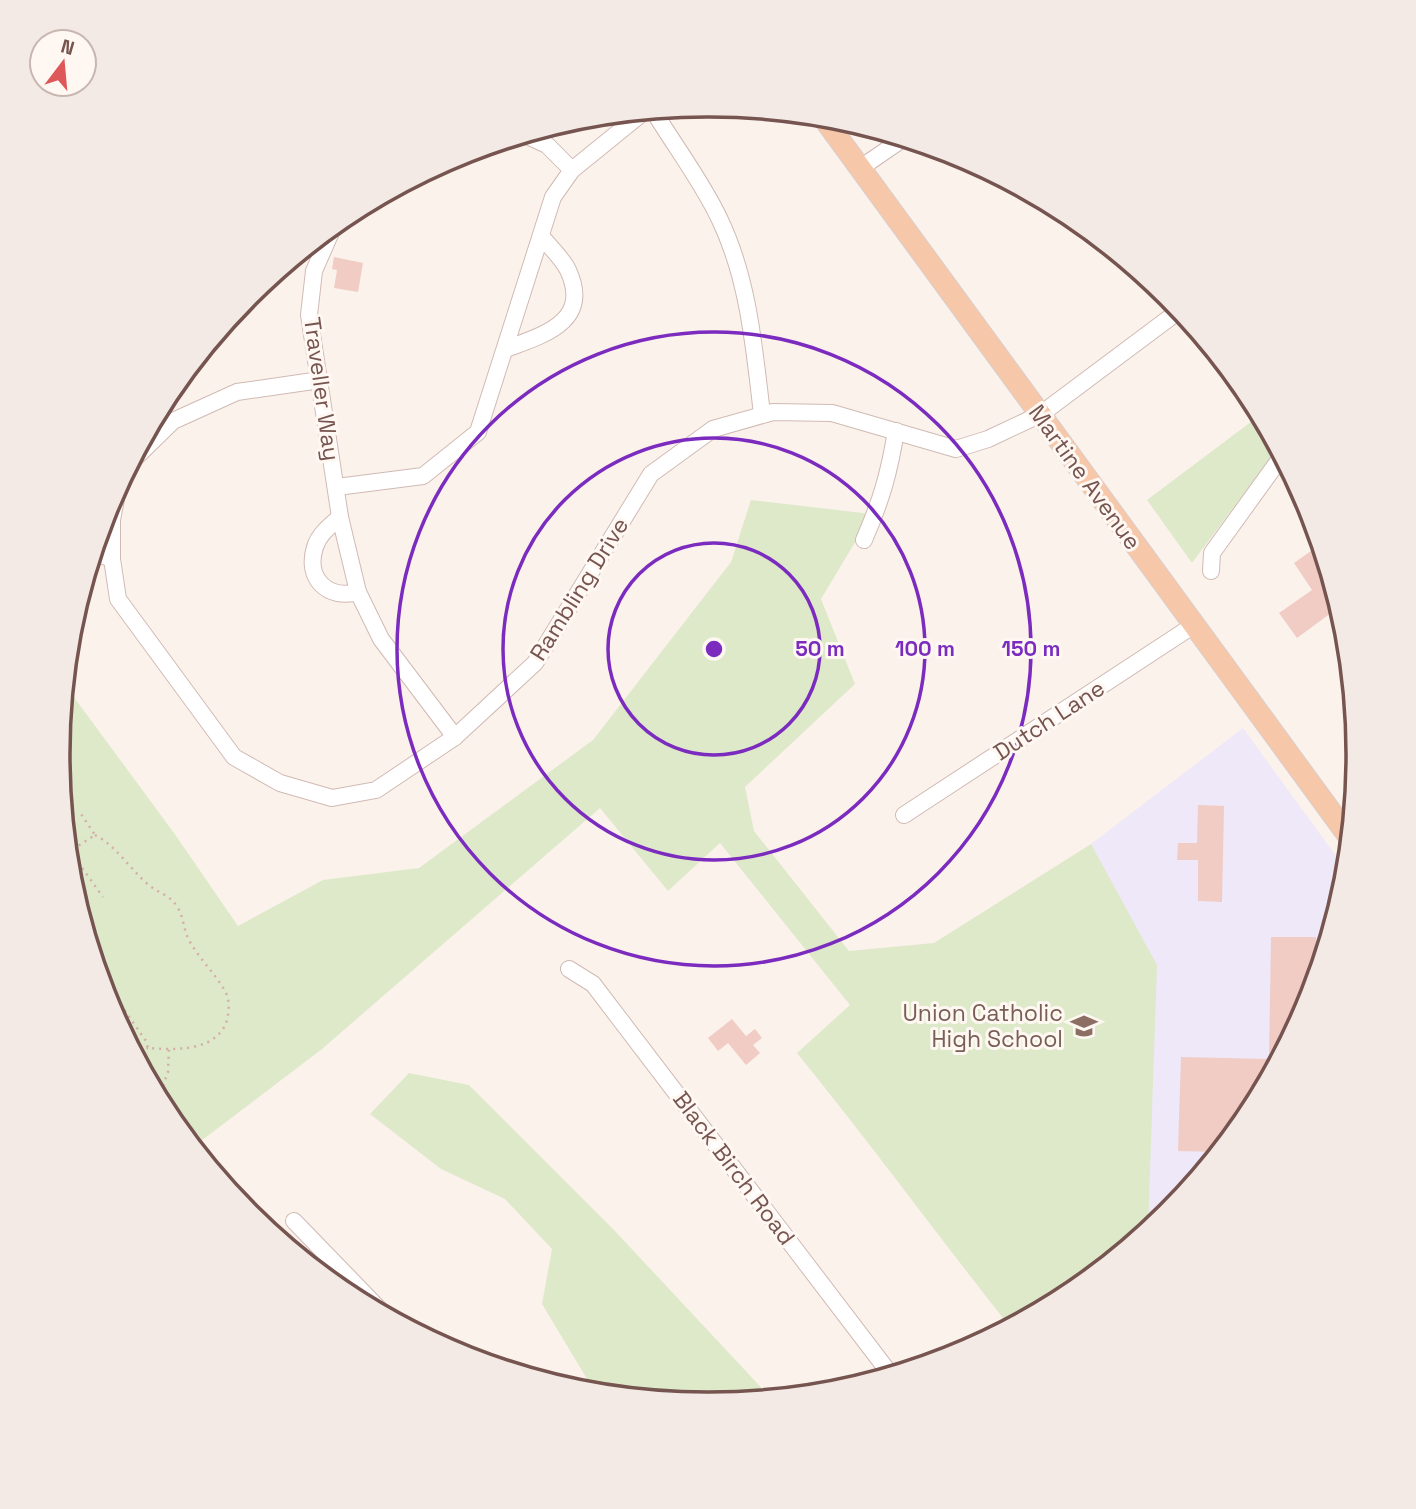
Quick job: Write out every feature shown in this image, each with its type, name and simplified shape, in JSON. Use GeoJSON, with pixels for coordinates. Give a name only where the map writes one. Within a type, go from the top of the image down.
{"type":"FeatureCollection","features":[{"type":"Feature","properties":{"kind":"main road","name":"Martine Avenue"},"geometry":{"type":"LineString","coordinates":[[831,129],[1342,827]]}},
{"type":"Feature","properties":{"kind":"street"},"geometry":{"type":"LineString","coordinates":[[658,119],[719,218],[732,248],[750,314],[762,414]]}},
{"type":"Feature","properties":{"kind":"street"},"geometry":{"type":"LineString","coordinates":[[337,487],[423,476],[478,432],[553,197],[572,170],[632,121]]}},
{"type":"Feature","properties":{"kind":"street"},"geometry":{"type":"LineString","coordinates":[[536,140],[547,145],[572,170]]}},
{"type":"Feature","properties":{"kind":"street"},"geometry":{"type":"LineString","coordinates":[[859,169],[895,144]]}},
{"type":"Feature","properties":{"kind":"street"},"geometry":{"type":"LineString","coordinates":[[506,349],[548,333],[561,325],[571,308],[575,292],[567,268],[541,236]]}},
{"type":"Feature","properties":{"kind":"street","name":"Traveller Way"},"geometry":{"type":"LineString","coordinates":[[326,244],[314,271],[309,315],[340,517],[359,592],[381,639],[455,737]]}},
{"type":"Feature","properties":{"kind":"street","name":"Rambling Drive"},"geometry":{"type":"LineString","coordinates":[[112,528],[112,559],[118,598],[234,757],[280,783],[332,798],[376,790],[455,737],[535,663],[651,474],[713,429],[762,414],[832,413],[956,449],[988,439],[1039,415],[1171,316]]}},
{"type":"Feature","properties":{"kind":"street"},"geometry":{"type":"LineString","coordinates":[[151,442],[173,421],[237,392],[320,380]]}},
{"type":"Feature","properties":{"kind":"street"},"geometry":{"type":"LineString","coordinates":[[864,540],[881,503],[890,473],[896,431]]}},
{"type":"Feature","properties":{"kind":"street"},"geometry":{"type":"LineString","coordinates":[[1211,570],[1212,553],[1276,464]]}},
{"type":"Feature","properties":{"kind":"street"},"geometry":{"type":"LineString","coordinates":[[340,517],[322,533],[315,547],[315,577],[334,593],[359,592]]}},
{"type":"Feature","properties":{"kind":"street"},"geometry":{"type":"LineString","coordinates":[[102,555],[112,559]]}},
{"type":"Feature","properties":{"kind":"street","name":"Dutch Lane"},"geometry":{"type":"LineString","coordinates":[[904,815],[1194,625]]}},
{"type":"Feature","properties":{"kind":"street","name":"Black Birch Road"},"geometry":{"type":"LineString","coordinates":[[569,969],[593,984],[885,1367]]}},
{"type":"Feature","properties":{"kind":"street"},"geometry":{"type":"LineString","coordinates":[[294,1221],[359,1288]]}},
{"type":"Feature","properties":{"kind":"path"},"geometry":{"type":"LineString","coordinates":[[81,814],[95,835],[109,842],[150,886],[164,893],[174,903],[183,916],[188,938],[228,997],[229,1012],[219,1035],[207,1044],[142,1049]]}},
{"type":"Feature","properties":{"kind":"path"},"geometry":{"type":"LineString","coordinates":[[77,847],[95,835]]}},
{"type":"Feature","properties":{"kind":"path"},"geometry":{"type":"LineString","coordinates":[[80,866],[103,897]]}},
{"type":"Feature","properties":{"kind":"path"},"geometry":{"type":"LineString","coordinates":[[123,1007],[148,1048]]}},
{"type":"Feature","properties":{"kind":"path"},"geometry":{"type":"LineString","coordinates":[[163,1086],[168,1072],[169,1049]]}},
{"type":"Feature","properties":{"kind":"shaded area"},"geometry":{"type":"Polygon","coordinates":[[[1243,728],[1338,858],[1312,960],[1280,1037],[1261,1074],[1214,1143],[1188,1175],[1129,1234],[1078,1273],[1091,844],[1243,728]]]}},
{"type":"Feature","properties":{"kind":"green space"},"geometry":{"type":"Polygon","coordinates":[[[1252,421],[1272,456],[1192,563],[1147,500],[1252,421]]]}},
{"type":"Feature","properties":{"kind":"green space"},"geometry":{"type":"Polygon","coordinates":[[[751,500],[872,514],[821,599],[855,684],[745,787],[754,831],[849,951],[934,943],[1091,844],[1157,965],[1148,1216],[1096,1261],[1004,1319],[797,1053],[850,1005],[720,843],[668,891],[600,808],[322,1049],[201,1141],[155,1074],[119,999],[104,960],[82,879],[75,838],[70,755],[73,695],[174,833],[238,926],[323,880],[419,868],[593,740],[731,562],[751,500]]]}},
{"type":"Feature","properties":{"kind":"green space"},"geometry":{"type":"Polygon","coordinates":[[[409,1073],[469,1085],[614,1230],[763,1390],[666,1391],[588,1381],[542,1304],[552,1249],[505,1199],[441,1169],[370,1114],[409,1073]]]}},
{"type":"Feature","properties":{"kind":"building"},"geometry":{"type":"Polygon","coordinates":[[[334,257],[363,263],[358,292],[334,288],[337,270],[332,269],[334,257]]]}},
{"type":"Feature","properties":{"kind":"building"},"geometry":{"type":"Polygon","coordinates":[[[1312,550],[1330,614],[1297,638],[1279,613],[1312,590],[1294,563],[1312,550]]]}},
{"type":"Feature","properties":{"kind":"building"},"geometry":{"type":"Polygon","coordinates":[[[1198,805],[1224,806],[1222,902],[1198,901],[1198,860],[1177,860],[1178,843],[1197,843],[1198,805]]]}},
{"type":"Feature","properties":{"kind":"building"},"geometry":{"type":"Polygon","coordinates":[[[1271,937],[1316,937],[1312,960],[1297,999],[1269,1058],[1271,937]]]}},
{"type":"Feature","properties":{"kind":"building"},"geometry":{"type":"Polygon","coordinates":[[[732,1019],[746,1036],[755,1029],[762,1038],[753,1045],[760,1053],[746,1065],[728,1043],[718,1051],[708,1038],[732,1019]]]}},
{"type":"Feature","properties":{"kind":"building"},"geometry":{"type":"Polygon","coordinates":[[[1181,1057],[1269,1059],[1238,1109],[1207,1152],[1178,1151],[1181,1057]]]}},
{"type":"Feature","properties":{"kind":"place","name":"Union Catholic High School"},"geometry":{"type":"Point","coordinates":[1084,1026]}}]}
